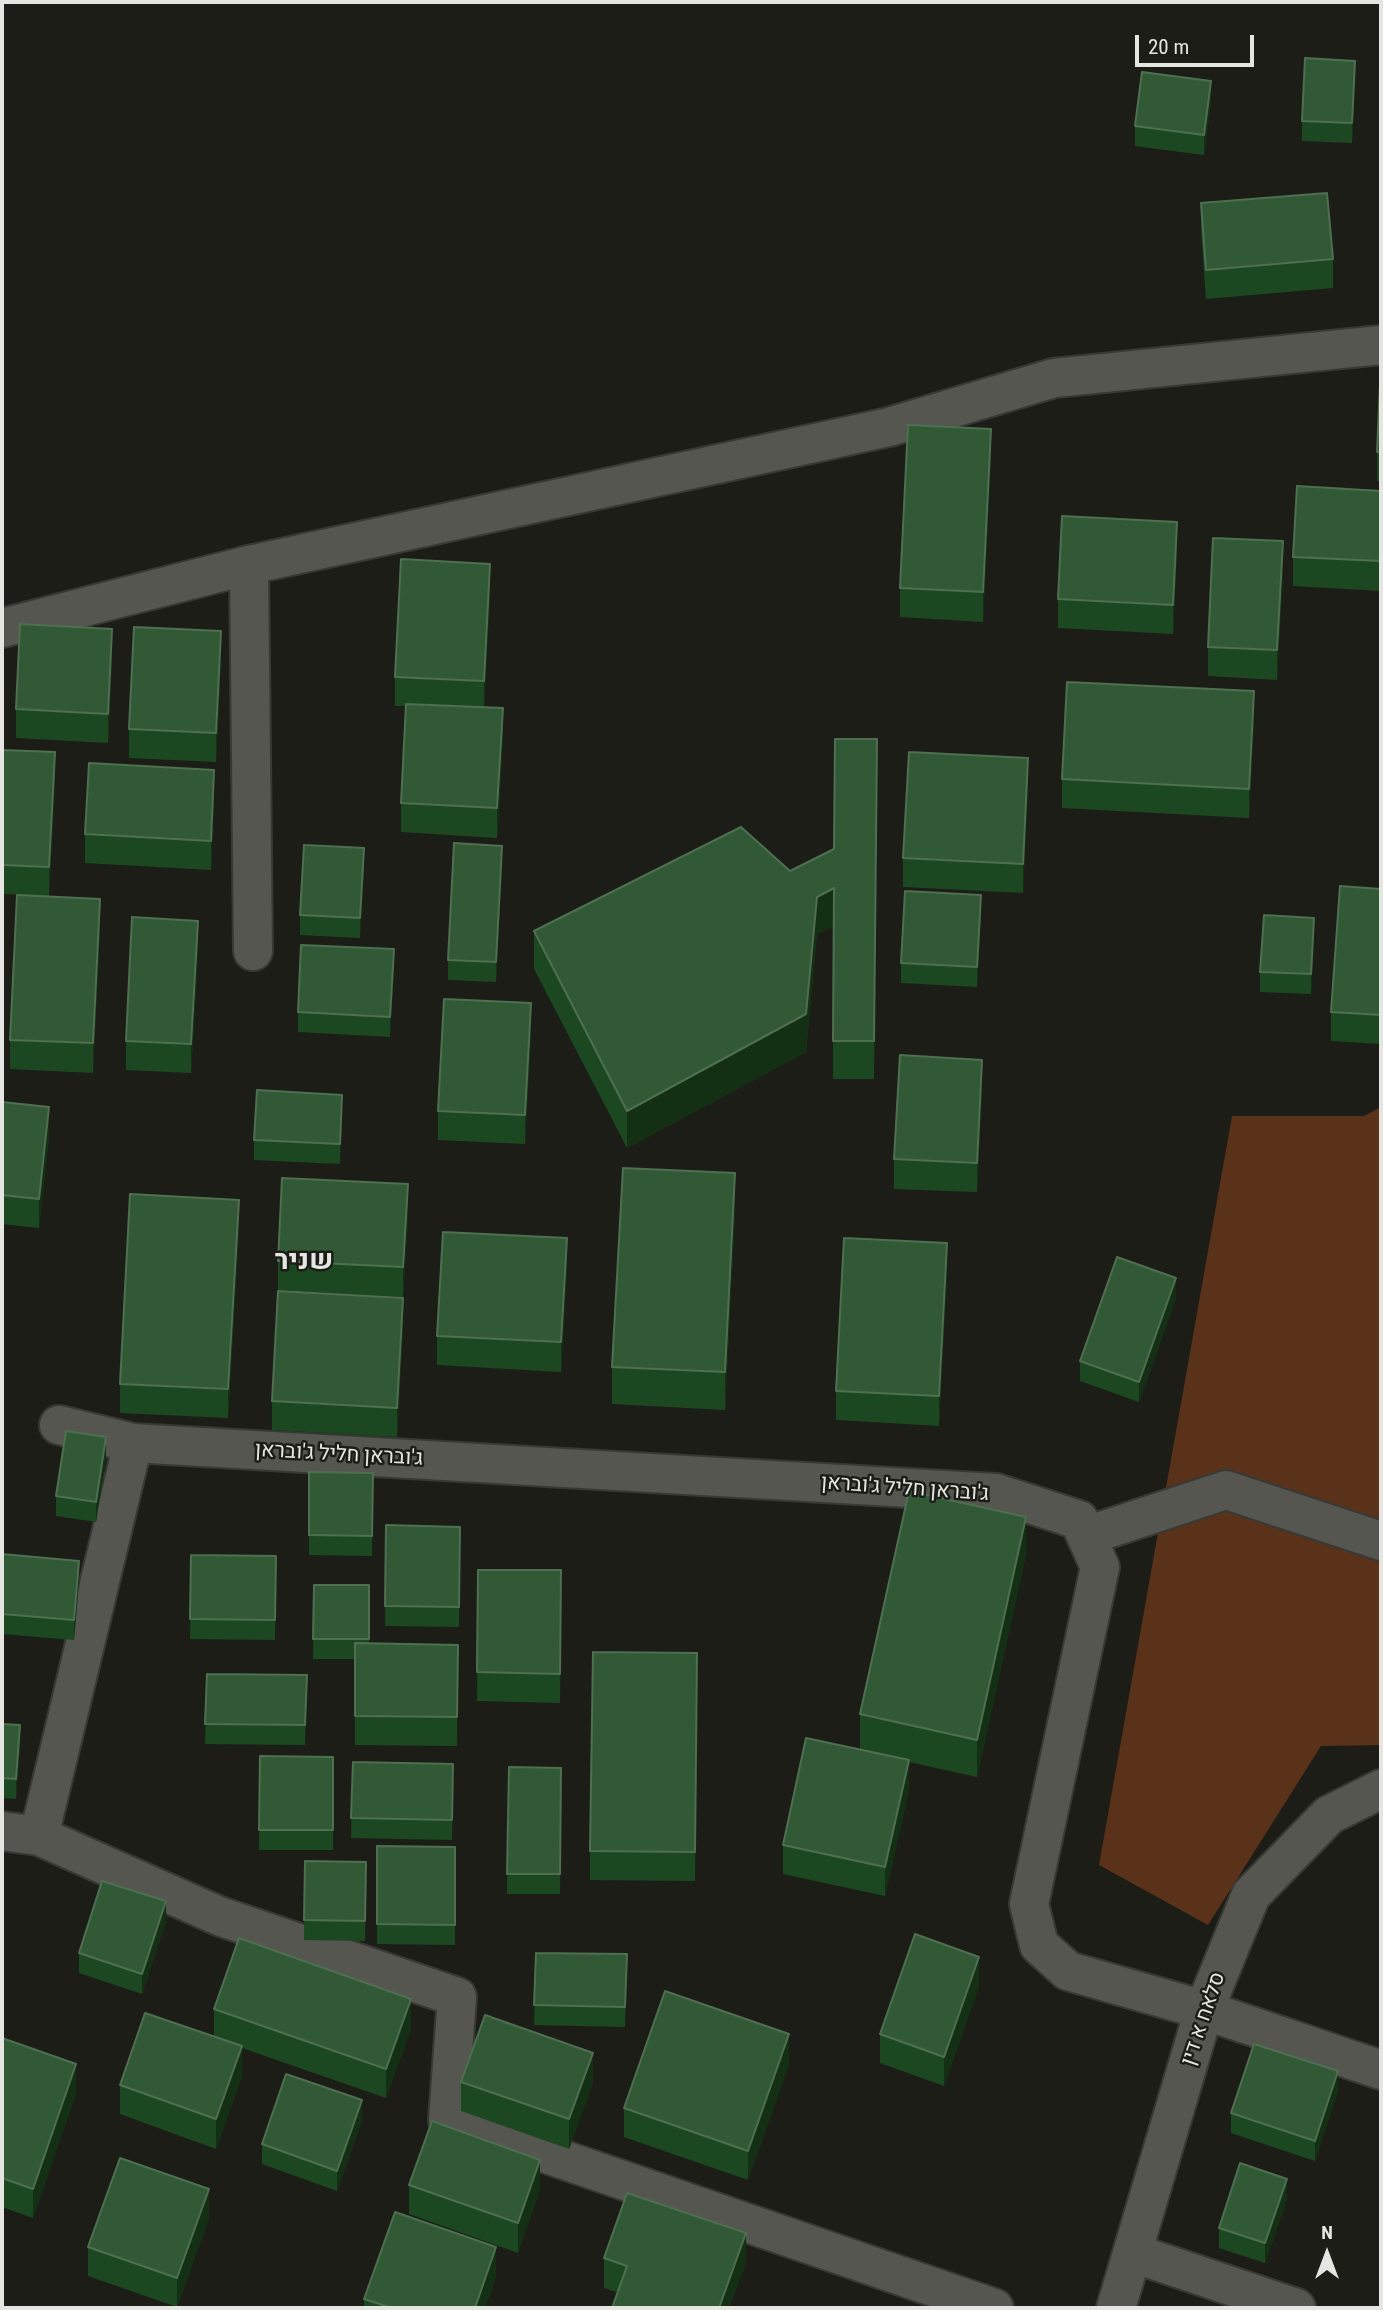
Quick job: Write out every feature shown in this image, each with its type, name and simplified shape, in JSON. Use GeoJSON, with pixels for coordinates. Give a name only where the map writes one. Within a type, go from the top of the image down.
{"type":"FeatureCollection","features":[{"type":"Feature","properties":{"kind":"street"},"geometry":{"type":"LineString","coordinates":[[2,628],[249,565],[889,427],[1054,378],[1381,345]]}},
{"type":"Feature","properties":{"kind":"street"},"geometry":{"type":"LineString","coordinates":[[249,565],[253,951]]}},
{"type":"Feature","properties":{"kind":"street","name":"ג'ובראן חליל ג'ובראן"},"geometry":{"type":"LineString","coordinates":[[60,1425],[133,1443],[996,1493],[1079,1520],[1100,1567],[1029,1904],[1039,1945],[1068,1971],[1204,2010],[1381,2070]]}},
{"type":"Feature","properties":{"kind":"street"},"geometry":{"type":"LineString","coordinates":[[39,1836],[133,1443]]}},
{"type":"Feature","properties":{"kind":"street"},"geometry":{"type":"LineString","coordinates":[[1086,1536],[1226,1490],[1381,1541]]}},
{"type":"Feature","properties":{"kind":"street","name":"סלאח א דין"},"geometry":{"type":"LineString","coordinates":[[1116,2308],[1204,2010],[1251,1895],[1329,1815],[1381,1789]]}},
{"type":"Feature","properties":{"kind":"street"},"geometry":{"type":"LineString","coordinates":[[2,1831],[39,1836],[219,1916],[457,1997],[448,2120],[994,2308]]}},
{"type":"Feature","properties":{"kind":"street"},"geometry":{"type":"LineString","coordinates":[[1133,2253],[1296,2308]]}},
{"type":"Feature","properties":{"kind":"shaded area"},"geometry":{"type":"Polygon","coordinates":[[[1381,1107],[1381,1745],[1321,1746],[1208,1925],[1099,1865],[1232,1116],[1364,1116],[1381,1107]]]}},
{"type":"Feature","properties":{"kind":"building"},"geometry":{"type":"Polygon","coordinates":[[[1305,58],[1355,61],[1352,123],[1302,121],[1305,58]]]}},
{"type":"Feature","properties":{"kind":"building"},"geometry":{"type":"Polygon","coordinates":[[[1142,72],[1211,81],[1204,135],[1135,126],[1142,72]]]}},
{"type":"Feature","properties":{"kind":"building"},"geometry":{"type":"Polygon","coordinates":[[[1327,193],[1333,259],[1206,270],[1201,203],[1327,193]]]}},
{"type":"Feature","properties":{"kind":"building"},"geometry":{"type":"Polygon","coordinates":[[[1381,361],[1381,452],[1377,452],[1381,361]]]}},
{"type":"Feature","properties":{"kind":"building"},"geometry":{"type":"Polygon","coordinates":[[[908,425],[991,429],[983,592],[900,588],[908,425]]]}},
{"type":"Feature","properties":{"kind":"building"},"geometry":{"type":"Polygon","coordinates":[[[1297,486],[1381,491],[1381,561],[1293,557],[1297,486]]]}},
{"type":"Feature","properties":{"kind":"building"},"geometry":{"type":"Polygon","coordinates":[[[1062,516],[1177,522],[1173,605],[1058,599],[1062,516]]]}},
{"type":"Feature","properties":{"kind":"building"},"geometry":{"type":"Polygon","coordinates":[[[1213,538],[1283,541],[1277,650],[1208,647],[1213,538]]]}},
{"type":"Feature","properties":{"kind":"building"},"geometry":{"type":"Polygon","coordinates":[[[401,559],[490,564],[484,681],[395,677],[401,559]]]}},
{"type":"Feature","properties":{"kind":"building"},"geometry":{"type":"Polygon","coordinates":[[[20,624],[112,629],[108,714],[16,709],[20,624]]]}},
{"type":"Feature","properties":{"kind":"building"},"geometry":{"type":"Polygon","coordinates":[[[134,627],[221,631],[216,733],[129,729],[134,627]]]}},
{"type":"Feature","properties":{"kind":"building"},"geometry":{"type":"Polygon","coordinates":[[[1067,682],[1254,691],[1249,789],[1062,779],[1067,682]]]}},
{"type":"Feature","properties":{"kind":"building"},"geometry":{"type":"Polygon","coordinates":[[[406,704],[503,708],[497,808],[401,803],[406,704]]]}},
{"type":"Feature","properties":{"kind":"building"},"geometry":{"type":"Polygon","coordinates":[[[835,739],[877,739],[874,1041],[833,1041],[834,888],[817,897],[806,1014],[627,1111],[534,931],[741,827],[790,871],[834,849],[835,739]]]}},
{"type":"Feature","properties":{"kind":"building"},"geometry":{"type":"Polygon","coordinates":[[[2,750],[55,752],[49,867],[2,865],[2,750]]]}},
{"type":"Feature","properties":{"kind":"building"},"geometry":{"type":"Polygon","coordinates":[[[909,752],[1028,758],[1023,864],[903,858],[909,752]]]}},
{"type":"Feature","properties":{"kind":"building"},"geometry":{"type":"Polygon","coordinates":[[[89,763],[214,770],[211,841],[85,834],[89,763]]]}},
{"type":"Feature","properties":{"kind":"building"},"geometry":{"type":"Polygon","coordinates":[[[454,843],[502,846],[496,962],[448,960],[454,843]]]}},
{"type":"Feature","properties":{"kind":"building"},"geometry":{"type":"Polygon","coordinates":[[[304,845],[364,848],[360,918],[300,915],[304,845]]]}},
{"type":"Feature","properties":{"kind":"building"},"geometry":{"type":"Polygon","coordinates":[[[1340,886],[1381,889],[1381,1015],[1331,1012],[1340,886]]]}},
{"type":"Feature","properties":{"kind":"building"},"geometry":{"type":"Polygon","coordinates":[[[905,891],[981,895],[977,967],[901,963],[905,891]]]}},
{"type":"Feature","properties":{"kind":"building"},"geometry":{"type":"Polygon","coordinates":[[[17,895],[100,899],[93,1043],[10,1040],[17,895]]]}},
{"type":"Feature","properties":{"kind":"building"},"geometry":{"type":"Polygon","coordinates":[[[1264,915],[1314,918],[1311,974],[1260,972],[1264,915]]]}},
{"type":"Feature","properties":{"kind":"building"},"geometry":{"type":"Polygon","coordinates":[[[132,917],[198,921],[191,1044],[126,1041],[132,917]]]}},
{"type":"Feature","properties":{"kind":"building"},"geometry":{"type":"Polygon","coordinates":[[[301,945],[394,949],[390,1017],[298,1012],[301,945]]]}},
{"type":"Feature","properties":{"kind":"building"},"geometry":{"type":"Polygon","coordinates":[[[444,999],[531,1003],[525,1115],[438,1111],[444,999]]]}},
{"type":"Feature","properties":{"kind":"building"},"geometry":{"type":"Polygon","coordinates":[[[900,1055],[982,1060],[977,1163],[894,1159],[900,1055]]]}},
{"type":"Feature","properties":{"kind":"building"},"geometry":{"type":"Polygon","coordinates":[[[257,1090],[342,1095],[340,1144],[254,1140],[257,1090]]]}},
{"type":"Feature","properties":{"kind":"building"},"geometry":{"type":"Polygon","coordinates":[[[2,1102],[49,1107],[39,1199],[2,1195],[2,1102]]]}},
{"type":"Feature","properties":{"kind":"building"},"geometry":{"type":"Polygon","coordinates":[[[623,1168],[735,1173],[725,1372],[612,1367],[623,1168]]]}},
{"type":"Feature","properties":{"kind":"building"},"geometry":{"type":"Polygon","coordinates":[[[282,1178],[408,1184],[403,1267],[278,1261],[282,1178]]]}},
{"type":"Feature","properties":{"kind":"building"},"geometry":{"type":"Polygon","coordinates":[[[130,1194],[239,1200],[228,1389],[120,1384],[130,1194]]]}},
{"type":"Feature","properties":{"kind":"building"},"geometry":{"type":"Polygon","coordinates":[[[443,1232],[567,1238],[561,1342],[437,1336],[443,1232]]]}},
{"type":"Feature","properties":{"kind":"building"},"geometry":{"type":"Polygon","coordinates":[[[844,1238],[947,1243],[939,1396],[836,1391],[844,1238]]]}},
{"type":"Feature","properties":{"kind":"building"},"geometry":{"type":"Polygon","coordinates":[[[1117,1257],[1176,1278],[1139,1382],[1080,1361],[1117,1257]]]}},
{"type":"Feature","properties":{"kind":"building"},"geometry":{"type":"Polygon","coordinates":[[[278,1291],[403,1298],[397,1408],[272,1401],[278,1291]]]}},
{"type":"Feature","properties":{"kind":"building"},"geometry":{"type":"Polygon","coordinates":[[[66,1431],[106,1437],[96,1502],[56,1496],[66,1431]]]}},
{"type":"Feature","properties":{"kind":"building"},"geometry":{"type":"Polygon","coordinates":[[[309,1472],[373,1473],[372,1536],[309,1535],[309,1472]]]}},
{"type":"Feature","properties":{"kind":"building"},"geometry":{"type":"Polygon","coordinates":[[[909,1491],[1026,1517],[977,1740],[860,1714],[909,1491]]]}},
{"type":"Feature","properties":{"kind":"building"},"geometry":{"type":"Polygon","coordinates":[[[386,1525],[460,1527],[459,1607],[385,1606],[386,1525]]]}},
{"type":"Feature","properties":{"kind":"building"},"geometry":{"type":"Polygon","coordinates":[[[2,1554],[79,1561],[74,1620],[2,1614],[2,1554]]]}},
{"type":"Feature","properties":{"kind":"building"},"geometry":{"type":"Polygon","coordinates":[[[191,1555],[276,1556],[275,1620],[190,1619],[191,1555]]]}},
{"type":"Feature","properties":{"kind":"building"},"geometry":{"type":"Polygon","coordinates":[[[478,1570],[561,1570],[560,1674],[477,1672],[478,1570]]]}},
{"type":"Feature","properties":{"kind":"building"},"geometry":{"type":"Polygon","coordinates":[[[314,1585],[369,1585],[369,1639],[313,1639],[314,1585]]]}},
{"type":"Feature","properties":{"kind":"building"},"geometry":{"type":"Polygon","coordinates":[[[355,1643],[458,1645],[457,1717],[355,1716],[355,1643]]]}},
{"type":"Feature","properties":{"kind":"building"},"geometry":{"type":"Polygon","coordinates":[[[593,1652],[697,1653],[695,1852],[590,1851],[593,1652]]]}},
{"type":"Feature","properties":{"kind":"building"},"geometry":{"type":"Polygon","coordinates":[[[207,1674],[307,1675],[305,1725],[205,1724],[207,1674]]]}},
{"type":"Feature","properties":{"kind":"building"},"geometry":{"type":"Polygon","coordinates":[[[2,1724],[20,1725],[16,1779],[2,1778],[2,1724]]]}},
{"type":"Feature","properties":{"kind":"building"},"geometry":{"type":"Polygon","coordinates":[[[806,1738],[909,1760],[885,1867],[783,1845],[806,1738]]]}},
{"type":"Feature","properties":{"kind":"building"},"geometry":{"type":"Polygon","coordinates":[[[260,1756],[333,1757],[333,1830],[259,1830],[260,1756]]]}},
{"type":"Feature","properties":{"kind":"building"},"geometry":{"type":"Polygon","coordinates":[[[353,1762],[453,1764],[452,1820],[351,1818],[353,1762]]]}},
{"type":"Feature","properties":{"kind":"building"},"geometry":{"type":"Polygon","coordinates":[[[509,1767],[561,1768],[560,1874],[507,1874],[509,1767]]]}},
{"type":"Feature","properties":{"kind":"building"},"geometry":{"type":"Polygon","coordinates":[[[377,1846],[455,1847],[455,1925],[377,1924],[377,1846]]]}},
{"type":"Feature","properties":{"kind":"building"},"geometry":{"type":"Polygon","coordinates":[[[305,1861],[366,1862],[365,1921],[304,1920],[305,1861]]]}},
{"type":"Feature","properties":{"kind":"building"},"geometry":{"type":"Polygon","coordinates":[[[102,1881],[166,1901],[142,1974],[79,1953],[102,1881]]]}},
{"type":"Feature","properties":{"kind":"building"},"geometry":{"type":"Polygon","coordinates":[[[915,1934],[979,1957],[944,2057],[880,2034],[915,1934]]]}},
{"type":"Feature","properties":{"kind":"building"},"geometry":{"type":"Polygon","coordinates":[[[239,1938],[411,1999],[386,2069],[214,2009],[239,1938]]]}},
{"type":"Feature","properties":{"kind":"building"},"geometry":{"type":"Polygon","coordinates":[[[536,1953],[627,1954],[625,2007],[534,2005],[536,1953]]]}},
{"type":"Feature","properties":{"kind":"building"},"geometry":{"type":"Polygon","coordinates":[[[665,1991],[789,2034],[748,2151],[624,2108],[665,1991]]]}},
{"type":"Feature","properties":{"kind":"building"},"geometry":{"type":"Polygon","coordinates":[[[145,2013],[242,2046],[216,2119],[120,2085],[145,2013]]]}},
{"type":"Feature","properties":{"kind":"building"},"geometry":{"type":"Polygon","coordinates":[[[485,2015],[593,2053],[569,2119],[461,2082],[485,2015]]]}},
{"type":"Feature","properties":{"kind":"building"},"geometry":{"type":"Polygon","coordinates":[[[2,2038],[76,2064],[33,2189],[2,2178],[2,2038]]]}},
{"type":"Feature","properties":{"kind":"building"},"geometry":{"type":"Polygon","coordinates":[[[1254,2044],[1338,2071],[1315,2141],[1231,2113],[1254,2044]]]}},
{"type":"Feature","properties":{"kind":"building"},"geometry":{"type":"Polygon","coordinates":[[[286,2074],[362,2100],[337,2171],[262,2144],[286,2074]]]}},
{"type":"Feature","properties":{"kind":"building"},"geometry":{"type":"Polygon","coordinates":[[[432,2121],[540,2160],[518,2223],[409,2185],[432,2121]]]}},
{"type":"Feature","properties":{"kind":"building"},"geometry":{"type":"Polygon","coordinates":[[[120,2158],[209,2189],[177,2278],[88,2247],[120,2158]]]}},
{"type":"Feature","properties":{"kind":"building"},"geometry":{"type":"Polygon","coordinates":[[[1240,2163],[1287,2179],[1265,2243],[1219,2228],[1240,2163]]]}},
{"type":"Feature","properties":{"kind":"building"},"geometry":{"type":"Polygon","coordinates":[[[627,2193],[746,2233],[719,2308],[612,2308],[627,2266],[604,2258],[627,2193]]]}},
{"type":"Feature","properties":{"kind":"building"},"geometry":{"type":"Polygon","coordinates":[[[395,2212],[496,2247],[475,2308],[392,2308],[364,2299],[395,2212]]]}},
{"type":"Feature","properties":{"kind":"district","name":"שניר"},"geometry":{"type":"Point","coordinates":[304,1262]}}]}
